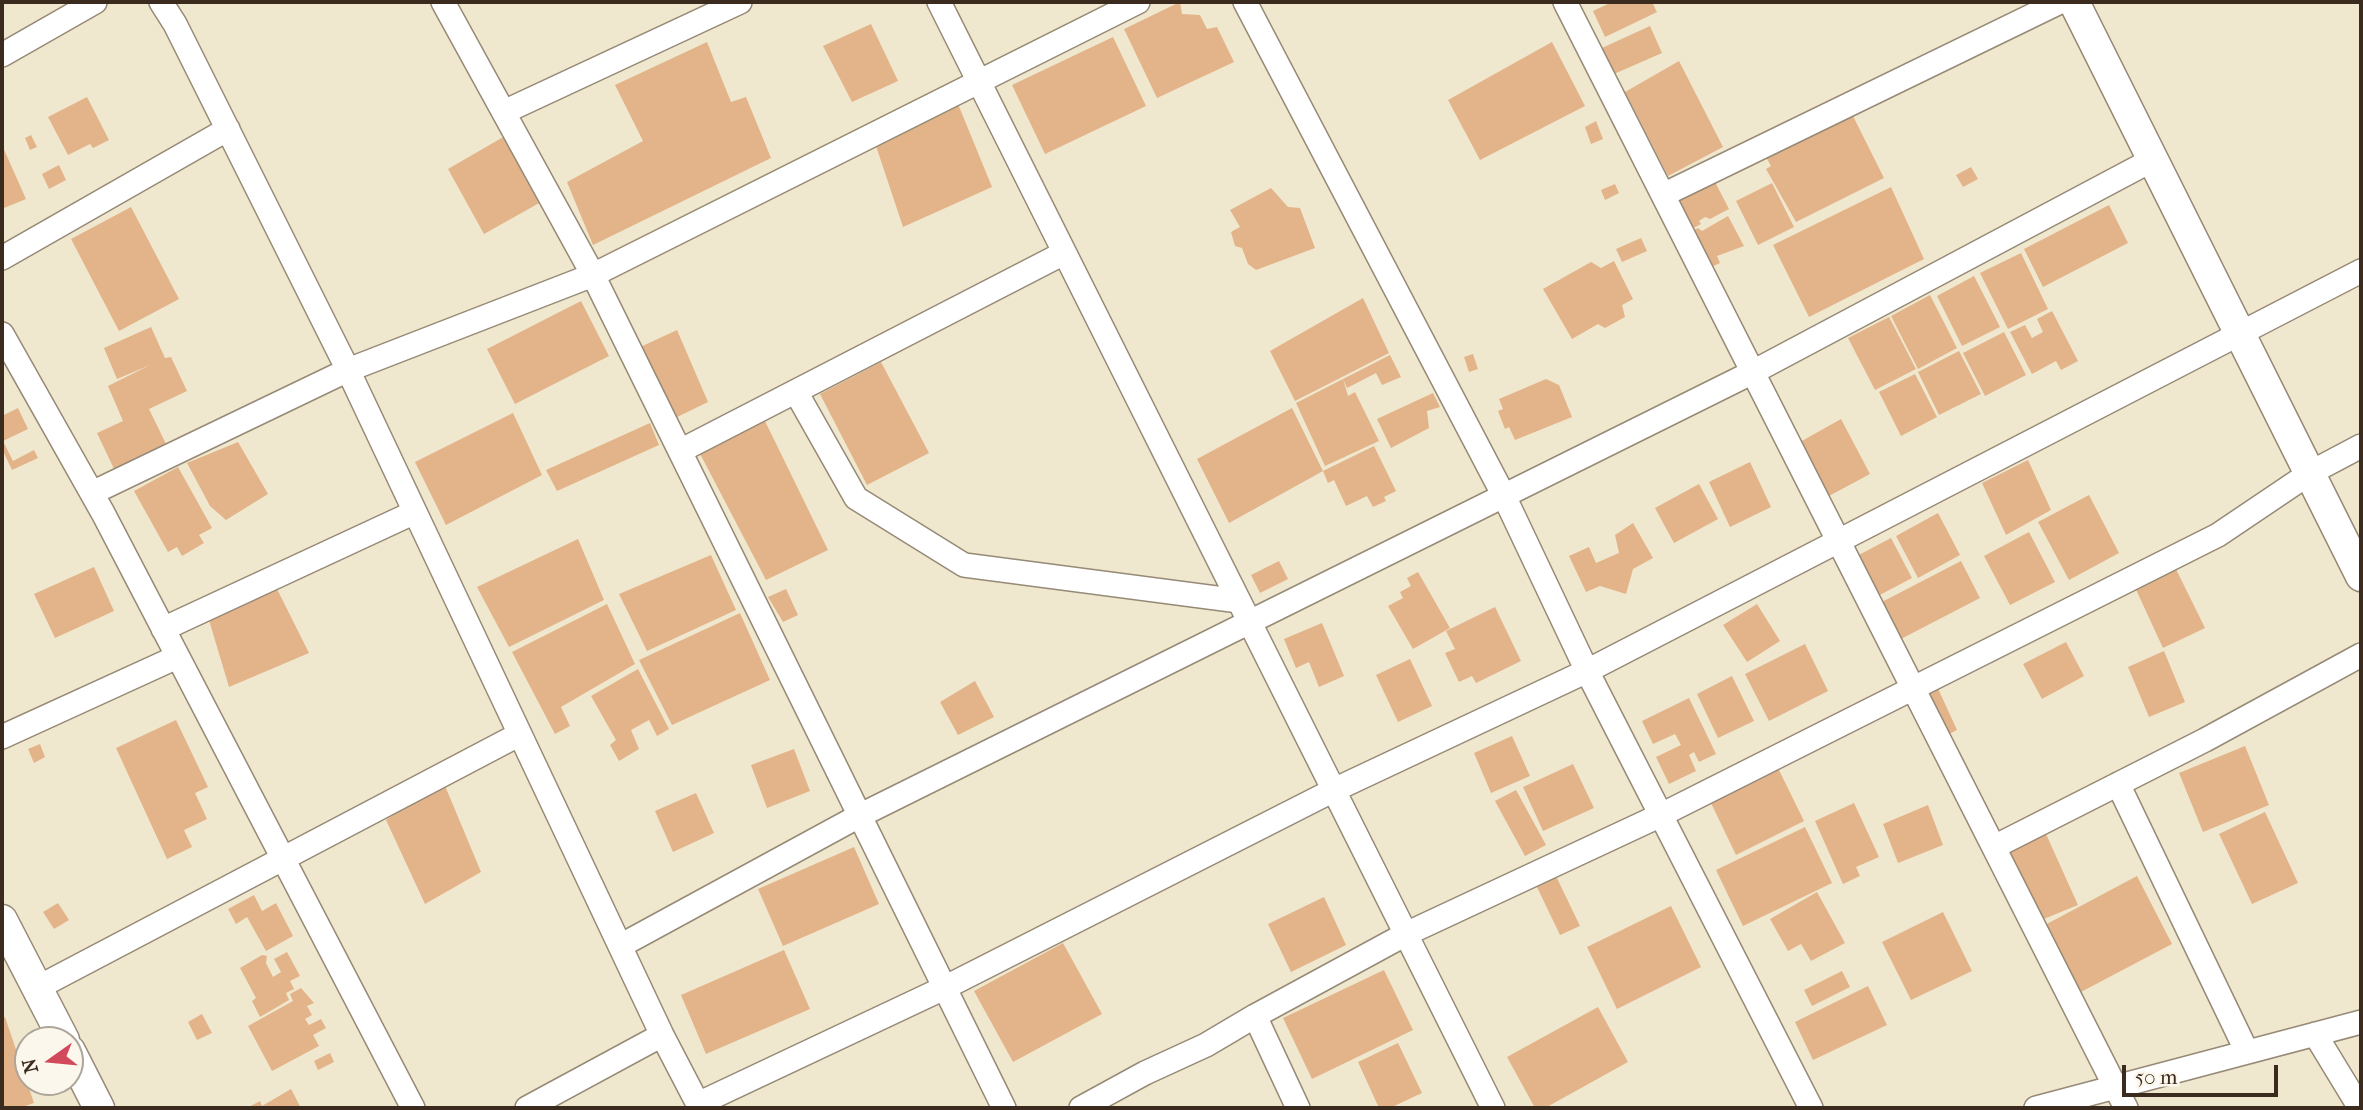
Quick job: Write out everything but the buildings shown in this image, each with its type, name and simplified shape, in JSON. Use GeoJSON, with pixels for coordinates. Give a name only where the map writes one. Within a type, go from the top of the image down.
{"type":"FeatureCollection","features":[{"type":"Feature","properties":{"kind":"street"},"geometry":{"type":"LineString","coordinates":[[2,55],[95,2]]}},
{"type":"Feature","properties":{"kind":"street"},"geometry":{"type":"LineString","coordinates":[[161,2],[228,129],[348,370],[662,1035],[699,1106],[944,988],[1334,790],[1587,671],[2361,271]]}},
{"type":"Feature","properties":{"kind":"street"},"geometry":{"type":"LineString","coordinates":[[443,2],[593,275],[1004,1108]]}},
{"type":"Feature","properties":{"kind":"street"},"geometry":{"type":"LineString","coordinates":[[504,112],[740,2]]}},
{"type":"Feature","properties":{"kind":"street"},"geometry":{"type":"LineString","coordinates":[[939,2],[1493,1108]]}},
{"type":"Feature","properties":{"kind":"street"},"geometry":{"type":"LineString","coordinates":[[92,493],[348,370],[593,275],[1138,2]]}},
{"type":"Feature","properties":{"kind":"street"},"geometry":{"type":"LineString","coordinates":[[1245,2],[1505,498],[1587,671],[1811,1108]]}},
{"type":"Feature","properties":{"kind":"street"},"geometry":{"type":"LineString","coordinates":[[1663,195],[2060,2]]}},
{"type":"Feature","properties":{"kind":"street"},"geometry":{"type":"LineString","coordinates":[[2074,2],[2361,576]]}},
{"type":"Feature","properties":{"kind":"street"},"geometry":{"type":"LineString","coordinates":[[1573,4],[1663,195],[2126,1108]]}},
{"type":"Feature","properties":{"kind":"street"},"geometry":{"type":"LineString","coordinates":[[2,258],[228,129]]}},
{"type":"Feature","properties":{"kind":"street"},"geometry":{"type":"LineString","coordinates":[[620,946],[859,816],[1505,498],[1753,372],[2152,160]]}},
{"type":"Feature","properties":{"kind":"street"},"geometry":{"type":"LineString","coordinates":[[680,451],[1064,253]]}},
{"type":"Feature","properties":{"kind":"street"},"geometry":{"type":"LineString","coordinates":[[2,334],[92,493],[413,1108]]}},
{"type":"Feature","properties":{"kind":"street"},"geometry":{"type":"LineString","coordinates":[[796,392],[856,498],[964,565],[1239,601]]}},
{"type":"Feature","properties":{"kind":"street"},"geometry":{"type":"LineString","coordinates":[[1081,1108],[1145,1073],[1206,1045],[1406,934],[1661,815],[2218,535],[2310,473],[2361,446]]}},
{"type":"Feature","properties":{"kind":"street"},"geometry":{"type":"LineString","coordinates":[[163,629],[415,512]]}},
{"type":"Feature","properties":{"kind":"street"},"geometry":{"type":"LineString","coordinates":[[1994,847],[2361,655]]}},
{"type":"Feature","properties":{"kind":"street"},"geometry":{"type":"LineString","coordinates":[[2,737],[177,657]]}},
{"type":"Feature","properties":{"kind":"street"},"geometry":{"type":"LineString","coordinates":[[37,988],[520,734]]}},
{"type":"Feature","properties":{"kind":"street"},"geometry":{"type":"LineString","coordinates":[[2118,784],[2247,1052]]}},
{"type":"Feature","properties":{"kind":"street"},"geometry":{"type":"LineString","coordinates":[[2,919],[57,1026]]}},
{"type":"Feature","properties":{"kind":"street"},"geometry":{"type":"LineString","coordinates":[[1255,1016],[1298,1108]]}},
{"type":"Feature","properties":{"kind":"street"},"geometry":{"type":"LineString","coordinates":[[2036,1108],[2361,1022]]}},
{"type":"Feature","properties":{"kind":"street"},"geometry":{"type":"LineString","coordinates":[[2315,1034],[2360,1108]]}},
{"type":"Feature","properties":{"kind":"street"},"geometry":{"type":"LineString","coordinates":[[527,1108],[662,1035]]}},
{"type":"Feature","properties":{"kind":"street"},"geometry":{"type":"LineString","coordinates":[[84,1079],[99,1108]]}}]}
